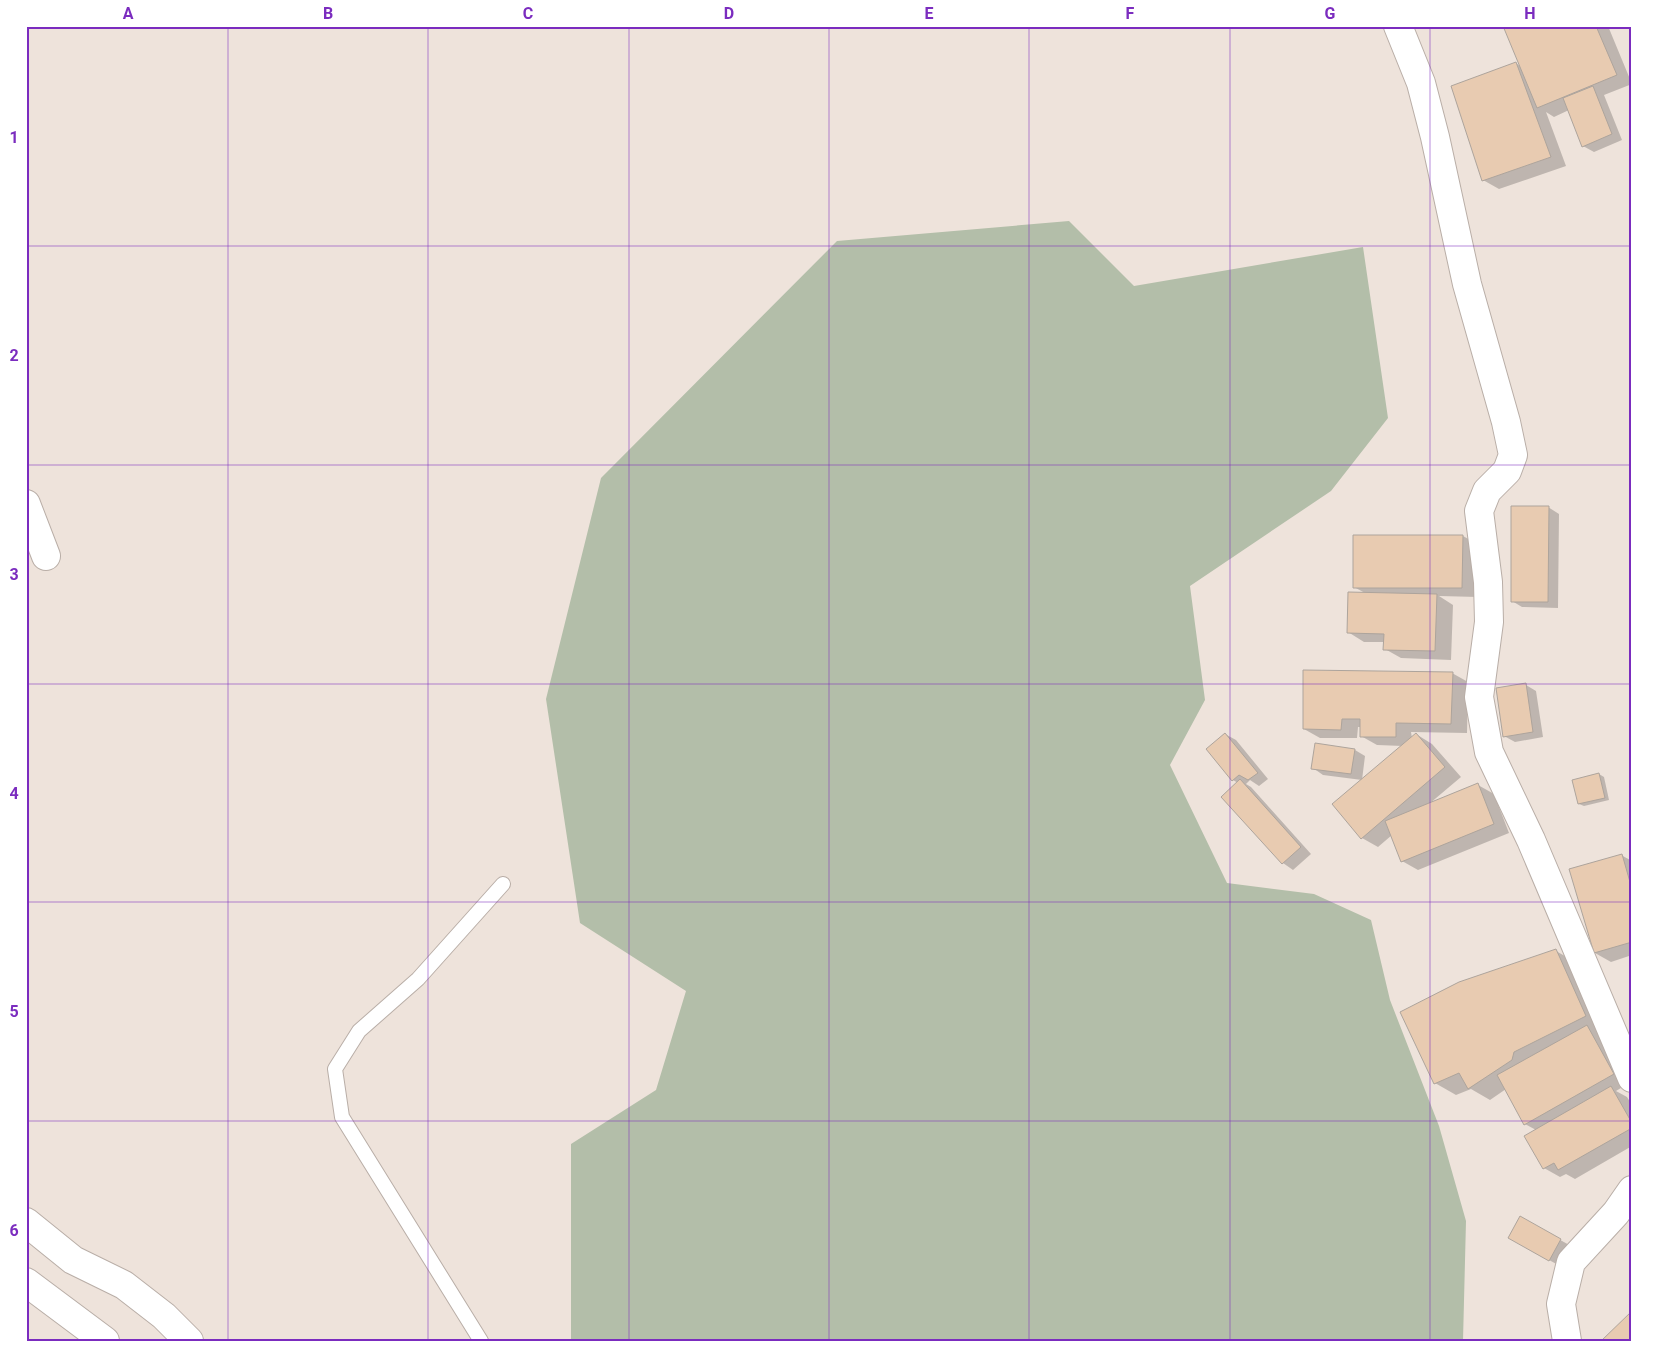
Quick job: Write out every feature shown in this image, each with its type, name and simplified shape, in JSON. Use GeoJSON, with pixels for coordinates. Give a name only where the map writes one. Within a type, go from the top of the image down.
{"type":"FeatureCollection","features":[{"type":"Feature","properties":{"kind":"main road"},"geometry":{"type":"LineString","coordinates":[[1398,26],[1420,83],[1436,137],[1467,284],[1506,422],[1513,455],[1507,471],[1487,491],[1478,512],[1488,582],[1489,622],[1479,696],[1489,752],[1532,840],[1632,1078]]}},
{"type":"Feature","properties":{"kind":"main road"},"geometry":{"type":"LineString","coordinates":[[26,504],[46,556]]}},
{"type":"Feature","properties":{"kind":"main road"},"geometry":{"type":"LineString","coordinates":[[1567,1341],[1561,1304],[1571,1262],[1616,1213],[1632,1190]]}},
{"type":"Feature","properties":{"kind":"main road"},"geometry":{"type":"LineString","coordinates":[[26,1222],[73,1260],[124,1285],[164,1316],[189,1341]]}},
{"type":"Feature","properties":{"kind":"main road"},"geometry":{"type":"LineString","coordinates":[[26,1282],[105,1341]]}},
{"type":"Feature","properties":{"kind":"lane"},"geometry":{"type":"LineString","coordinates":[[481,1341],[342,1117],[334,1069],[360,1031],[418,980],[503,884]]}},
{"type":"Feature","properties":{"kind":"green space"},"geometry":{"type":"Polygon","coordinates":[[[1069,221],[1134,286],[1363,247],[1388,418],[1331,491],[1190,586],[1205,700],[1170,765],[1227,883],[1314,894],[1371,920],[1390,1000],[1439,1126],[1466,1221],[1463,1341],[571,1341],[571,1144],[656,1090],[686,991],[580,923],[546,699],[601,478],[837,241],[1069,221]]]}},
{"type":"Feature","properties":{"kind":"building"},"geometry":{"type":"Polygon","coordinates":[[[1503,26],[1596,26],[1617,75],[1537,108],[1503,26]]]}},
{"type":"Feature","properties":{"kind":"building"},"geometry":{"type":"Polygon","coordinates":[[[1516,62],[1551,157],[1482,181],[1451,86],[1516,62]]]}},
{"type":"Feature","properties":{"kind":"building"},"geometry":{"type":"Polygon","coordinates":[[[1593,86],[1612,134],[1582,147],[1563,98],[1593,86]]]}},
{"type":"Feature","properties":{"kind":"building"},"geometry":{"type":"Polygon","coordinates":[[[1511,506],[1549,506],[1548,602],[1511,602],[1511,506]]]}},
{"type":"Feature","properties":{"kind":"building"},"geometry":{"type":"Polygon","coordinates":[[[1353,535],[1463,535],[1462,588],[1353,588],[1353,535]]]}},
{"type":"Feature","properties":{"kind":"building"},"geometry":{"type":"Polygon","coordinates":[[[1348,592],[1437,594],[1435,651],[1383,650],[1384,634],[1347,633],[1348,592]]]}},
{"type":"Feature","properties":{"kind":"building"},"geometry":{"type":"Polygon","coordinates":[[[1303,670],[1453,672],[1451,724],[1396,723],[1396,737],[1360,737],[1360,719],[1342,719],[1341,730],[1303,729],[1303,670]]]}},
{"type":"Feature","properties":{"kind":"building"},"geometry":{"type":"Polygon","coordinates":[[[1526,683],[1533,732],[1503,737],[1496,688],[1526,683]]]}},
{"type":"Feature","properties":{"kind":"building"},"geometry":{"type":"Polygon","coordinates":[[[1225,733],[1258,773],[1248,780],[1239,775],[1232,781],[1206,749],[1225,733]]]}},
{"type":"Feature","properties":{"kind":"building"},"geometry":{"type":"Polygon","coordinates":[[[1416,733],[1445,767],[1361,839],[1332,804],[1416,733]]]}},
{"type":"Feature","properties":{"kind":"building"},"geometry":{"type":"Polygon","coordinates":[[[1315,743],[1355,749],[1351,774],[1311,769],[1315,743]]]}},
{"type":"Feature","properties":{"kind":"building"},"geometry":{"type":"Polygon","coordinates":[[[1599,773],[1605,798],[1578,804],[1572,780],[1599,773]]]}},
{"type":"Feature","properties":{"kind":"building"},"geometry":{"type":"Polygon","coordinates":[[[1240,779],[1301,847],[1282,864],[1221,797],[1240,779]]]}},
{"type":"Feature","properties":{"kind":"building"},"geometry":{"type":"Polygon","coordinates":[[[1478,783],[1494,824],[1401,862],[1385,821],[1478,783]]]}},
{"type":"Feature","properties":{"kind":"building"},"geometry":{"type":"Polygon","coordinates":[[[1622,854],[1632,889],[1632,942],[1594,953],[1569,869],[1622,854]]]}},
{"type":"Feature","properties":{"kind":"building"},"geometry":{"type":"Polygon","coordinates":[[[1556,949],[1586,1016],[1514,1052],[1512,1060],[1468,1089],[1459,1073],[1434,1084],[1400,1012],[1459,982],[1556,949]]]}},
{"type":"Feature","properties":{"kind":"building"},"geometry":{"type":"Polygon","coordinates":[[[1587,1025],[1614,1074],[1524,1125],[1497,1075],[1587,1025]]]}},
{"type":"Feature","properties":{"kind":"building"},"geometry":{"type":"Polygon","coordinates":[[[1611,1086],[1632,1123],[1632,1128],[1558,1170],[1554,1163],[1543,1169],[1524,1136],[1611,1086]]]}},
{"type":"Feature","properties":{"kind":"building"},"geometry":{"type":"Polygon","coordinates":[[[1520,1216],[1561,1239],[1549,1261],[1508,1238],[1520,1216]]]}},
{"type":"Feature","properties":{"kind":"building"},"geometry":{"type":"Polygon","coordinates":[[[1632,1311],[1632,1341],[1601,1341],[1632,1311]]]}}]}
